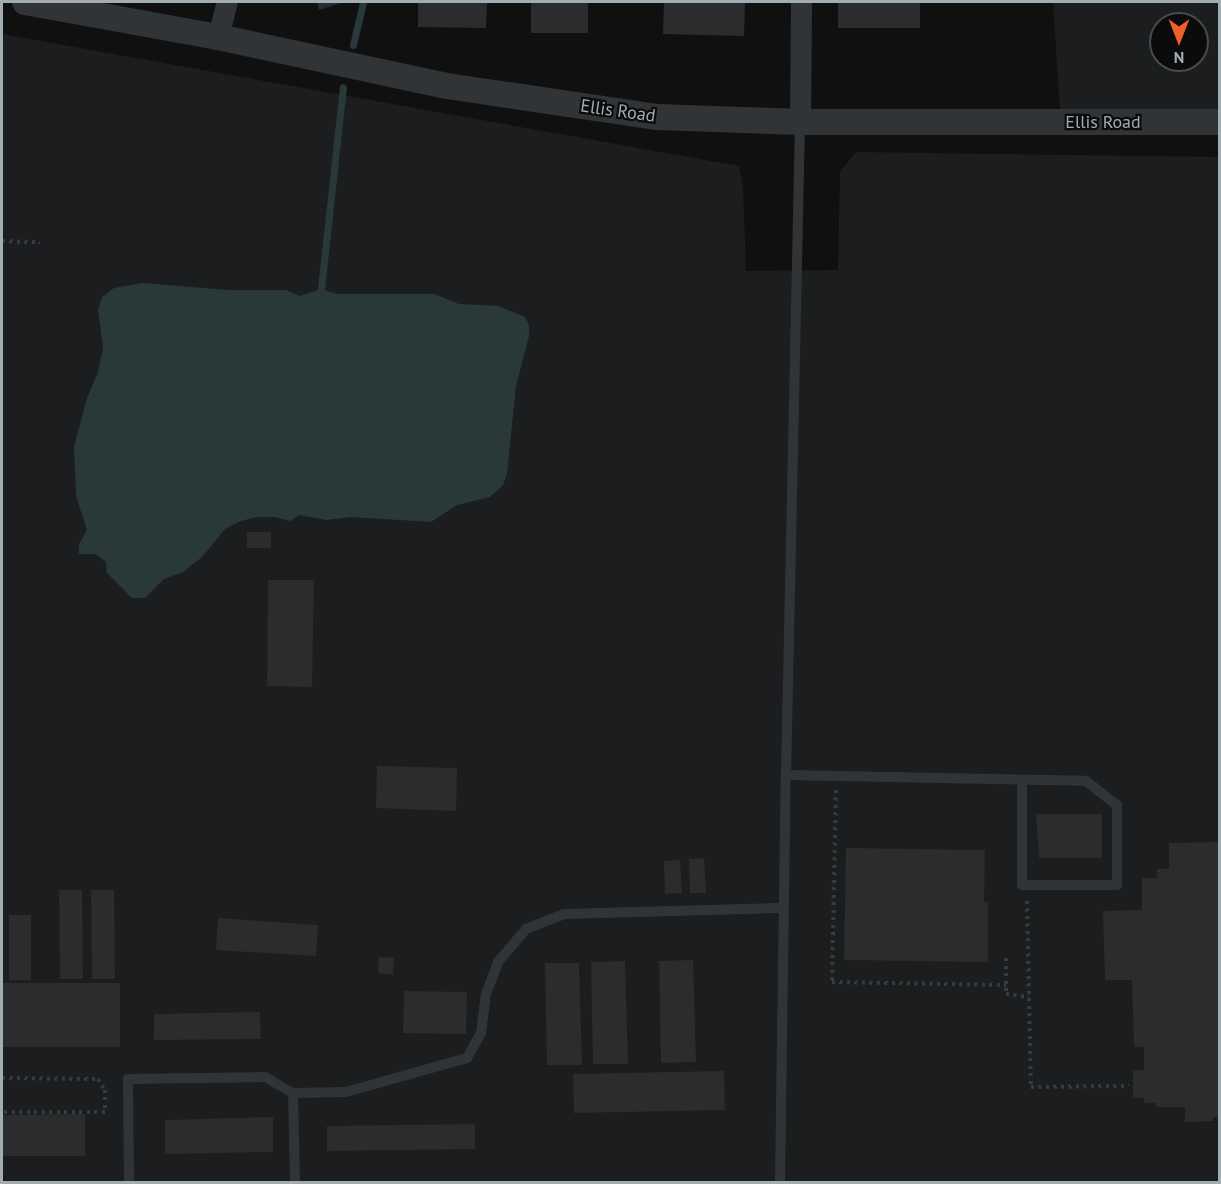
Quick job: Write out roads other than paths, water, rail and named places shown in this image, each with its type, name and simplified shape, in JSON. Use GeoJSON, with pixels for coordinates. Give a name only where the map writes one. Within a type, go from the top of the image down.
{"type":"FeatureCollection","features":[{"type":"Feature","properties":{"kind":"street","name":"Ellis Road"},"geometry":{"type":"LineString","coordinates":[[25,2],[218,37],[447,86],[646,116],[800,122],[1220,122]]}},
{"type":"Feature","properties":{"kind":"street"},"geometry":{"type":"LineString","coordinates":[[218,37],[227,2]]}},
{"type":"Feature","properties":{"kind":"street"},"geometry":{"type":"LineString","coordinates":[[800,122],[801,2]]}},
{"type":"Feature","properties":{"kind":"lane"},"geometry":{"type":"LineString","coordinates":[[780,1182],[800,122]]}},
{"type":"Feature","properties":{"kind":"lane"},"geometry":{"type":"LineString","coordinates":[[786,775],[1086,781],[1117,805],[1117,885],[1022,885],[1022,780]]}},
{"type":"Feature","properties":{"kind":"lane"},"geometry":{"type":"LineString","coordinates":[[129,1182],[128,1079],[265,1077],[293,1093],[346,1092],[467,1058],[481,1033],[486,994],[498,962],[526,929],[564,914],[784,908]]}},
{"type":"Feature","properties":{"kind":"lane"},"geometry":{"type":"LineString","coordinates":[[293,1093],[295,1182]]}},
{"type":"Feature","properties":{"kind":"waterway"},"geometry":{"type":"LineString","coordinates":[[353,45],[363,2]]}},
{"type":"Feature","properties":{"kind":"waterway"},"geometry":{"type":"LineString","coordinates":[[321,289],[343,87]]}}]}
